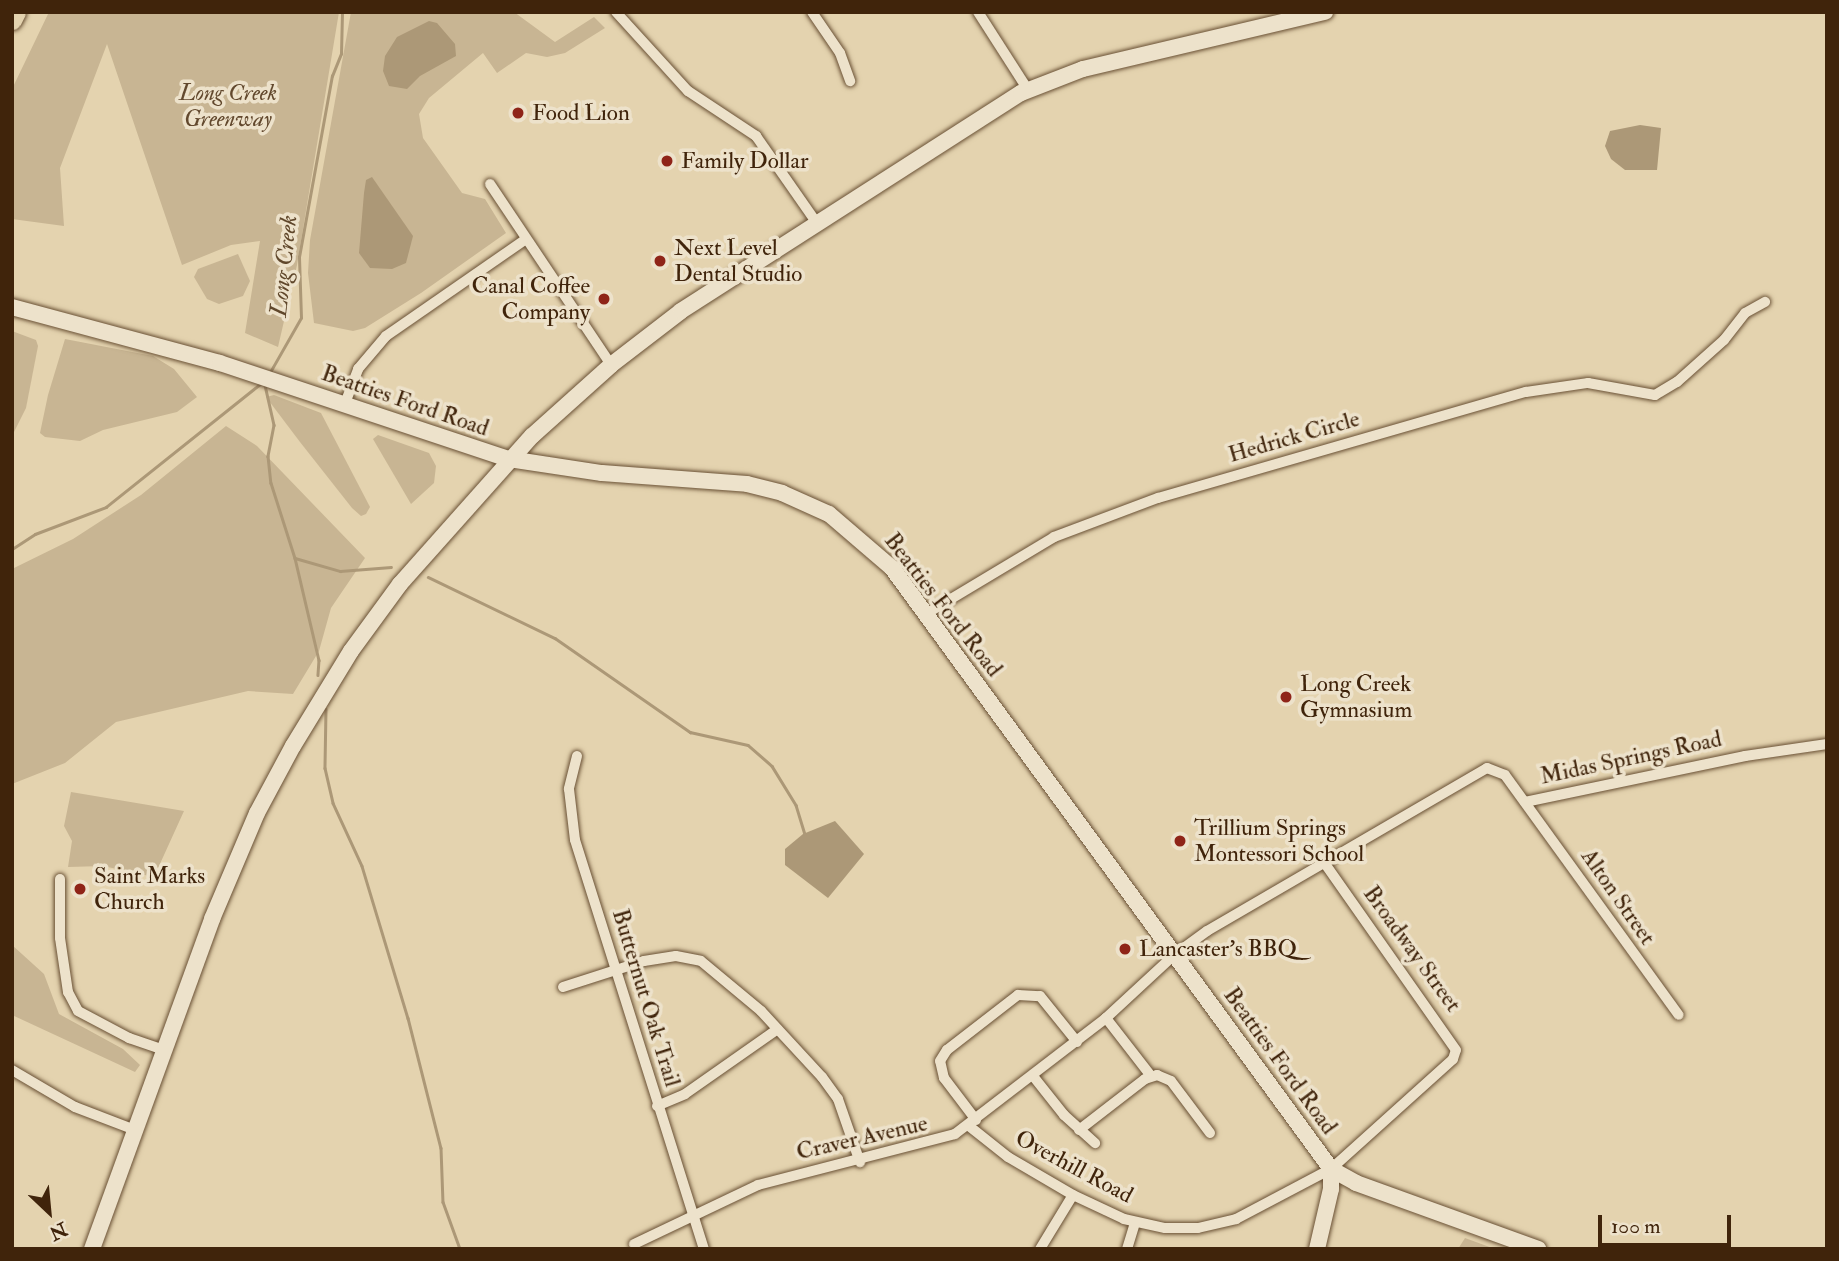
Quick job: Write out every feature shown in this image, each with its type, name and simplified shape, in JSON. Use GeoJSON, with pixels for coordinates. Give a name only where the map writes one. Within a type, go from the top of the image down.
{"type":"FeatureCollection","features":[{"type":"Feature","properties":{"kind":"highway"},"geometry":{"type":"LineString","coordinates":[[12,20],[16,12]]}},
{"type":"Feature","properties":{"kind":"main road"},"geometry":{"type":"LineString","coordinates":[[92,1249],[233,867],[299,735],[400,584],[509,459],[611,365],[681,311],[816,222],[1028,90],[1083,69],[1325,12]]}},
{"type":"Feature","properties":{"kind":"main road","name":"Beatties Ford Road"},"geometry":{"type":"LineString","coordinates":[[12,307],[236,368],[509,459],[602,473],[737,483],[782,493],[829,514],[862,539],[892,568],[1331,1169],[1356,1183],[1538,1249]]}},
{"type":"Feature","properties":{"kind":"main road"},"geometry":{"type":"LineString","coordinates":[[1317,1249],[1331,1189],[1331,1169]]}},
{"type":"Feature","properties":{"kind":"street"},"geometry":{"type":"LineString","coordinates":[[616,12],[688,91],[756,136],[816,222]]}},
{"type":"Feature","properties":{"kind":"street"},"geometry":{"type":"LineString","coordinates":[[812,12],[844,59],[849,81]]}},
{"type":"Feature","properties":{"kind":"street"},"geometry":{"type":"LineString","coordinates":[[978,12],[1028,90]]}},
{"type":"Feature","properties":{"kind":"street"},"geometry":{"type":"LineString","coordinates":[[490,184],[611,365]]}},
{"type":"Feature","properties":{"kind":"street"},"geometry":{"type":"LineString","coordinates":[[344,405],[358,369],[386,336],[526,239]]}},
{"type":"Feature","properties":{"kind":"street","name":"Hedrick Circle"},"geometry":{"type":"LineString","coordinates":[[926,614],[1054,537],[1120,509],[1526,392],[1588,383],[1649,396],[1671,387],[1716,348],[1745,313],[1765,302]]}},
{"type":"Feature","properties":{"kind":"street","name":"Midas Springs Road"},"geometry":{"type":"LineString","coordinates":[[1174,955],[1323,861],[1479,771],[1502,772],[1525,802],[1827,744]]}},
{"type":"Feature","properties":{"kind":"street","name":"Butternut Oak Trail"},"geometry":{"type":"LineString","coordinates":[[577,756],[569,789],[575,840],[704,1249]]}},
{"type":"Feature","properties":{"kind":"street","name":"Alton Street"},"geometry":{"type":"LineString","coordinates":[[1525,802],[1679,1015]]}},
{"type":"Feature","properties":{"kind":"street","name":"Broadway Street"},"geometry":{"type":"LineString","coordinates":[[1323,861],[1450,1037],[1456,1055],[1449,1062]]}},
{"type":"Feature","properties":{"kind":"street"},"geometry":{"type":"LineString","coordinates":[[60,879],[60,938],[68,992],[78,1011],[129,1038],[164,1049]]}},
{"type":"Feature","properties":{"kind":"street","name":"Craver Avenue"},"geometry":{"type":"LineString","coordinates":[[634,1244],[692,1214],[758,1185],[937,1143],[972,1123],[1077,1042],[1174,955]]}},
{"type":"Feature","properties":{"kind":"street"},"geometry":{"type":"LineString","coordinates":[[563,987],[676,956],[701,961],[727,979],[778,1029],[838,1099],[860,1162]]}},
{"type":"Feature","properties":{"kind":"street","name":"Overhill Road"},"geometry":{"type":"LineString","coordinates":[[1077,1042],[1034,993],[1021,993],[947,1050],[940,1062],[944,1078],[972,1123],[1008,1157],[1073,1195],[1135,1222],[1186,1229],[1216,1225],[1256,1209],[1331,1169],[1449,1062]]}},
{"type":"Feature","properties":{"kind":"street"},"geometry":{"type":"LineString","coordinates":[[1106,1018],[1151,1076],[1171,1081],[1210,1133]]}},
{"type":"Feature","properties":{"kind":"street"},"geometry":{"type":"LineString","coordinates":[[657,1106],[685,1094],[778,1029]]}},
{"type":"Feature","properties":{"kind":"street"},"geometry":{"type":"LineString","coordinates":[[12,1070],[75,1107],[135,1130]]}},
{"type":"Feature","properties":{"kind":"street"},"geometry":{"type":"LineString","coordinates":[[1033,1076],[1079,1130],[1094,1143]]}},
{"type":"Feature","properties":{"kind":"street"},"geometry":{"type":"LineString","coordinates":[[1079,1130],[1151,1076]]}},
{"type":"Feature","properties":{"kind":"street"},"geometry":{"type":"LineString","coordinates":[[1040,1249],[1073,1195]]}},
{"type":"Feature","properties":{"kind":"street"},"geometry":{"type":"LineString","coordinates":[[1128,1249],[1135,1222]]}},
{"type":"Feature","properties":{"kind":"green space","name":"Long Creek Greenway"},"geometry":{"type":"Polygon","coordinates":[[[49,12],[339,12],[297,265],[278,347],[245,333],[260,241],[231,245],[182,265],[107,44],[60,168],[64,226],[12,219],[12,89],[49,12]]]}},
{"type":"Feature","properties":{"kind":"green space"},"geometry":{"type":"Polygon","coordinates":[[[351,12],[514,12],[555,42],[594,17],[605,28],[565,53],[547,57],[526,53],[497,73],[483,53],[429,98],[419,114],[423,138],[462,193],[485,199],[506,233],[421,293],[365,328],[353,331],[314,323],[308,273],[310,240],[351,12]]]}},
{"type":"Feature","properties":{"kind":"green space"},"geometry":{"type":"Polygon","coordinates":[[[238,254],[250,281],[243,296],[219,304],[207,299],[194,277],[198,269],[238,254]]]}},
{"type":"Feature","properties":{"kind":"green space"},"geometry":{"type":"Polygon","coordinates":[[[12,331],[36,340],[38,346],[26,408],[12,436],[12,331]]]}},
{"type":"Feature","properties":{"kind":"green space"},"geometry":{"type":"Polygon","coordinates":[[[65,339],[153,356],[174,369],[197,397],[177,412],[103,430],[80,441],[45,437],[40,433],[65,339]]]}},
{"type":"Feature","properties":{"kind":"green space"},"geometry":{"type":"Polygon","coordinates":[[[274,395],[321,413],[370,507],[366,514],[361,516],[352,508],[266,397],[274,395]]]}},
{"type":"Feature","properties":{"kind":"green space"},"geometry":{"type":"Polygon","coordinates":[[[226,426],[257,446],[365,558],[331,608],[319,651],[293,694],[248,691],[116,722],[65,763],[12,784],[12,569],[73,539],[141,495],[226,426]]]}},
{"type":"Feature","properties":{"kind":"green space"},"geometry":{"type":"Polygon","coordinates":[[[378,435],[429,453],[436,466],[434,483],[411,504],[373,439],[378,435]]]}},
{"type":"Feature","properties":{"kind":"green space"},"geometry":{"type":"Polygon","coordinates":[[[71,792],[184,811],[154,877],[103,866],[68,867],[72,841],[64,826],[71,792]]]}},
{"type":"Feature","properties":{"kind":"green space"},"geometry":{"type":"Polygon","coordinates":[[[12,945],[44,974],[59,1014],[123,1049],[140,1065],[135,1072],[12,1015],[12,945]]]}},
{"type":"Feature","properties":{"kind":"green space"},"geometry":{"type":"Polygon","coordinates":[[[1465,1238],[1495,1249],[1458,1249],[1465,1238]]]}},
{"type":"Feature","properties":{"kind":"shaded area"},"geometry":{"type":"Polygon","coordinates":[[[429,21],[437,23],[455,44],[456,56],[420,76],[407,89],[389,86],[383,71],[385,56],[397,37],[429,21]]]}},
{"type":"Feature","properties":{"kind":"shaded area"},"geometry":{"type":"Polygon","coordinates":[[[1640,125],[1661,128],[1657,170],[1625,170],[1611,159],[1605,146],[1610,131],[1640,125]]]}},
{"type":"Feature","properties":{"kind":"shaded area"},"geometry":{"type":"Polygon","coordinates":[[[372,177],[413,236],[406,263],[392,269],[370,268],[359,253],[366,180],[372,177]]]}},
{"type":"Feature","properties":{"kind":"shaded area"},"geometry":{"type":"Polygon","coordinates":[[[835,821],[864,854],[828,898],[785,865],[785,849],[803,834],[835,821]]]}},
{"type":"Feature","properties":{"kind":"waterway","name":"Long Creek"},"geometry":{"type":"LineString","coordinates":[[269,374],[301,318],[299,257],[332,76],[341,54],[342,12]]}},
{"type":"Feature","properties":{"kind":"waterway","name":"Long Creek"},"geometry":{"type":"LineString","coordinates":[[12,549],[35,534],[106,507],[260,384]]}},
{"type":"Feature","properties":{"kind":"waterway"},"geometry":{"type":"LineString","coordinates":[[265,385],[274,425],[268,456],[271,483],[295,558],[319,660],[318,675]]}},
{"type":"Feature","properties":{"kind":"waterway"},"geometry":{"type":"LineString","coordinates":[[295,558],[340,571],[391,567]]}},
{"type":"Feature","properties":{"kind":"waterway"},"geometry":{"type":"LineString","coordinates":[[428,577],[555,638],[690,732],[748,745],[772,766],[796,805],[805,834]]}},
{"type":"Feature","properties":{"kind":"waterway"},"geometry":{"type":"LineString","coordinates":[[326,709],[325,768],[333,803],[362,866],[408,1018],[441,1148],[443,1202],[460,1249]]}},
{"type":"Feature","properties":{"kind":"place","name":"Food Lion"},"geometry":{"type":"Point","coordinates":[518,113]}},
{"type":"Feature","properties":{"kind":"place","name":"Family Dollar"},"geometry":{"type":"Point","coordinates":[667,161]}},
{"type":"Feature","properties":{"kind":"place","name":"Next Level Dental Studio"},"geometry":{"type":"Point","coordinates":[660,261]}},
{"type":"Feature","properties":{"kind":"place","name":"Canal Coffee Company"},"geometry":{"type":"Point","coordinates":[604,299]}},
{"type":"Feature","properties":{"kind":"place","name":"Long Creek Gymnasium"},"geometry":{"type":"Point","coordinates":[1286,697]}},
{"type":"Feature","properties":{"kind":"place","name":"Trillium Springs Montessori School"},"geometry":{"type":"Point","coordinates":[1180,841]}},
{"type":"Feature","properties":{"kind":"place","name":"Saint Marks Church"},"geometry":{"type":"Point","coordinates":[80,889]}},
{"type":"Feature","properties":{"kind":"place","name":"Lancaster's BBQ"},"geometry":{"type":"Point","coordinates":[1125,949]}}]}
